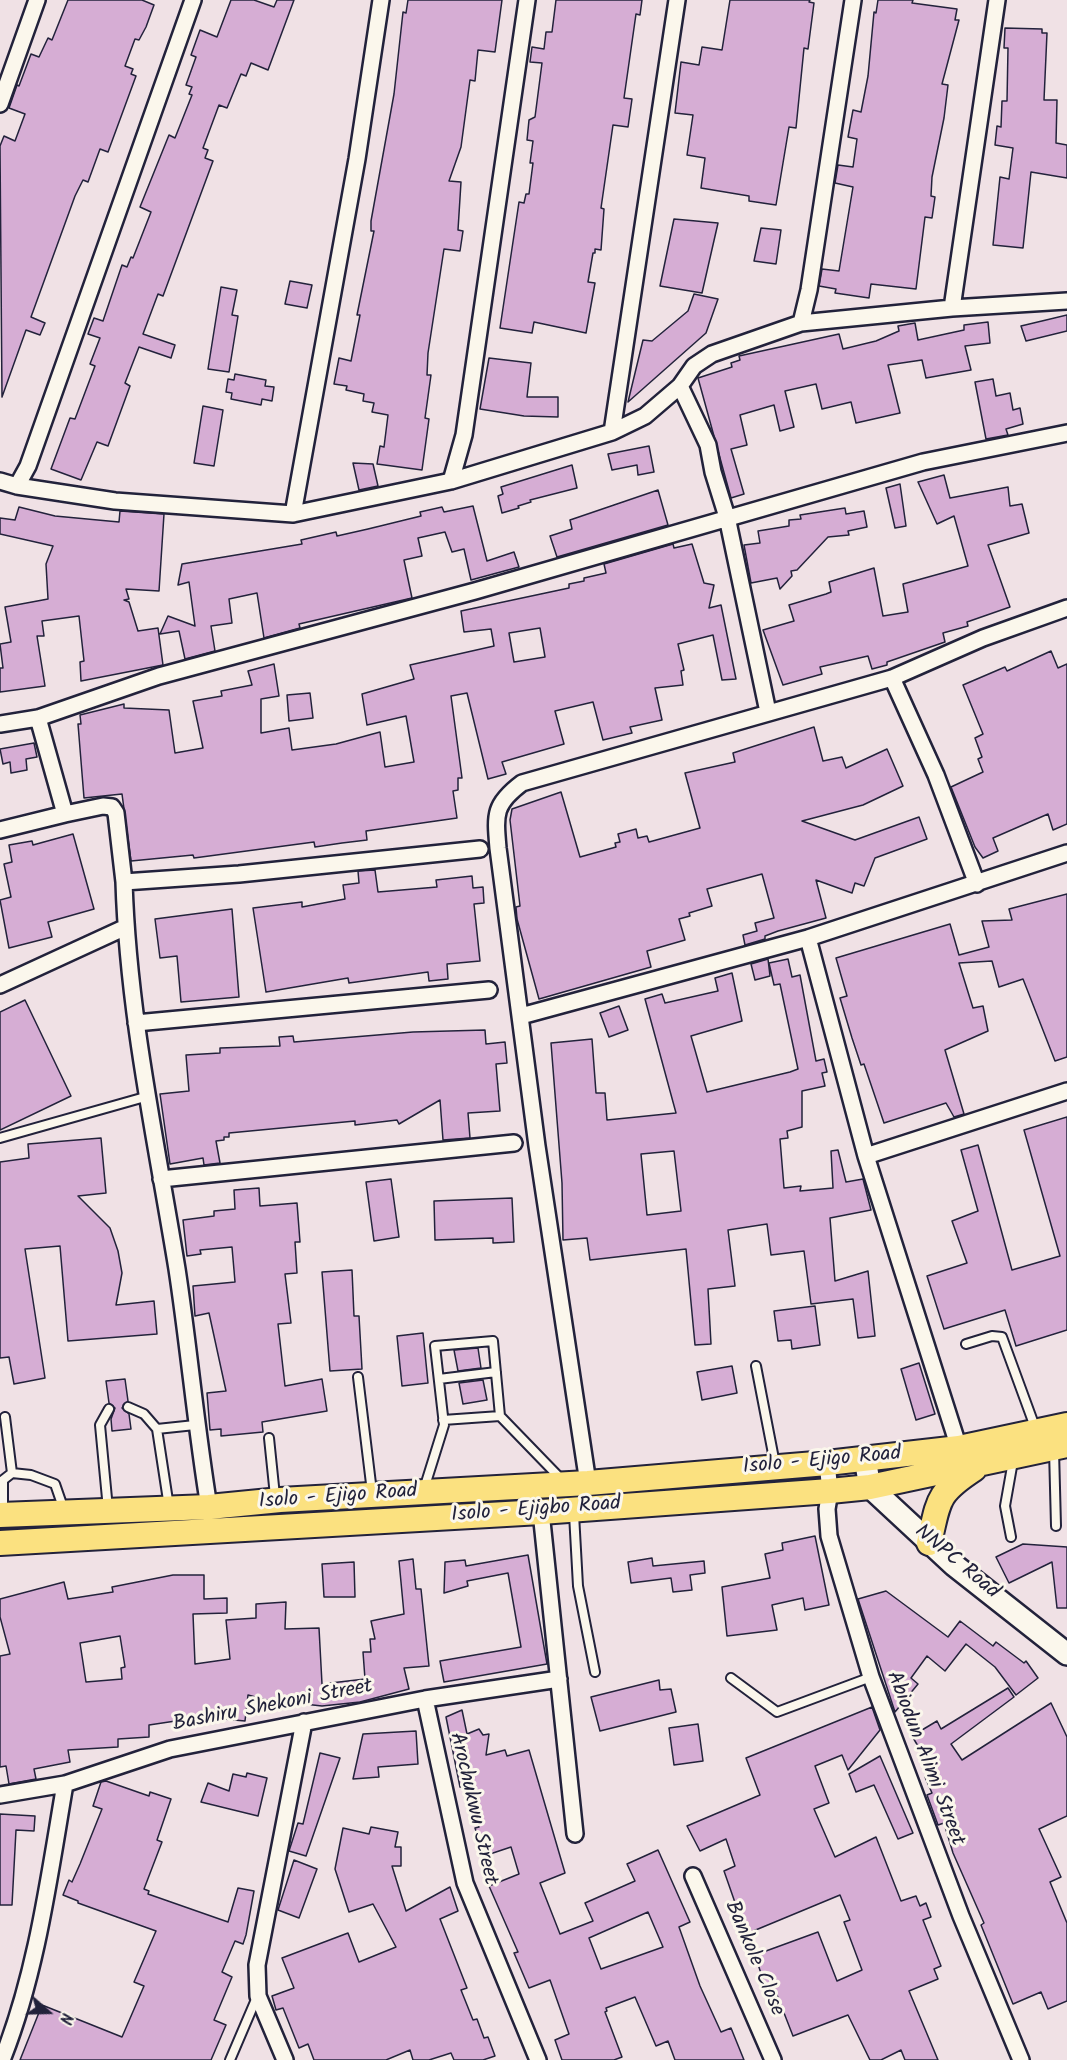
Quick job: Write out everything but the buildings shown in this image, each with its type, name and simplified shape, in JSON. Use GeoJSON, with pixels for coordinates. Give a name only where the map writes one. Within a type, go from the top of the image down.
{"type":"FeatureCollection","features":[{"type":"Feature","properties":{"kind":"main road","name":"Isolo - Ejigo Road"},"geometry":{"type":"LineString","coordinates":[[1,1515],[209,1508],[276,1501],[577,1484],[827,1463],[959,1449],[1067,1425]]}},
{"type":"Feature","properties":{"kind":"main road","name":"Isolo - Ejigbo Road"},"geometry":{"type":"LineString","coordinates":[[0,1543],[541,1512],[830,1491],[870,1487],[1061,1447]]}},
{"type":"Feature","properties":{"kind":"main road"},"geometry":{"type":"LineString","coordinates":[[929,1542],[938,1503],[948,1486],[982,1464]]}},
{"type":"Feature","properties":{"kind":"street"},"geometry":{"type":"LineString","coordinates":[[0,104],[37,0]]}},
{"type":"Feature","properties":{"kind":"street"},"geometry":{"type":"LineString","coordinates":[[17,486],[28,466],[193,0]]}},
{"type":"Feature","properties":{"kind":"street"},"geometry":{"type":"LineString","coordinates":[[292,514],[357,159],[381,0]]}},
{"type":"Feature","properties":{"kind":"street"},"geometry":{"type":"LineString","coordinates":[[451,481],[464,435],[527,0]]}},
{"type":"Feature","properties":{"kind":"street"},"geometry":{"type":"LineString","coordinates":[[612,432],[677,0]]}},
{"type":"Feature","properties":{"kind":"street"},"geometry":{"type":"LineString","coordinates":[[801,323],[809,290],[853,0]]}},
{"type":"Feature","properties":{"kind":"street"},"geometry":{"type":"LineString","coordinates":[[952,308],[997,0]]}},
{"type":"Feature","properties":{"kind":"street"},"geometry":{"type":"LineString","coordinates":[[0,481],[17,486],[115,501],[292,514],[451,481],[612,432],[645,416],[680,386],[694,366],[712,354],[801,323],[952,308],[1067,301]]}},
{"type":"Feature","properties":{"kind":"street"},"geometry":{"type":"LineString","coordinates":[[680,386],[708,445],[712,472],[727,518],[768,712]]}},
{"type":"Feature","properties":{"kind":"street"},"geometry":{"type":"LineString","coordinates":[[0,724],[38,718],[159,676],[464,594],[923,462],[1067,433]]}},
{"type":"Feature","properties":{"kind":"street"},"geometry":{"type":"LineString","coordinates":[[577,1484],[495,816],[504,796],[522,783],[892,678],[983,639],[1067,608]]}},
{"type":"Feature","properties":{"kind":"street"},"geometry":{"type":"LineString","coordinates":[[892,678],[936,775],[978,884]]}},
{"type":"Feature","properties":{"kind":"street"},"geometry":{"type":"LineString","coordinates":[[38,718],[64,814]]}},
{"type":"Feature","properties":{"kind":"street"},"geometry":{"type":"LineString","coordinates":[[0,830],[104,806],[112,807],[116,813],[145,1097],[181,1296],[195,1425],[209,1508]]}},
{"type":"Feature","properties":{"kind":"street"},"geometry":{"type":"LineString","coordinates":[[124,882],[480,849]]}},
{"type":"Feature","properties":{"kind":"street"},"geometry":{"type":"LineString","coordinates":[[521,1016],[808,938],[1067,854]]}},
{"type":"Feature","properties":{"kind":"street"},"geometry":{"type":"LineString","coordinates":[[0,984],[126,927]]}},
{"type":"Feature","properties":{"kind":"street"},"geometry":{"type":"LineString","coordinates":[[808,938],[866,1155],[959,1449]]}},
{"type":"Feature","properties":{"kind":"street"},"geometry":{"type":"LineString","coordinates":[[136,1023],[489,990]]}},
{"type":"Feature","properties":{"kind":"street"},"geometry":{"type":"LineString","coordinates":[[866,1155],[1067,1091]]}},
{"type":"Feature","properties":{"kind":"street"},"geometry":{"type":"LineString","coordinates":[[160,1179],[514,1143]]}},
{"type":"Feature","properties":{"kind":"street"},"geometry":{"type":"LineString","coordinates":[[865,1459],[870,1487]]}},
{"type":"Feature","properties":{"kind":"street","name":"Abiodun Alimi Street"},"geometry":{"type":"LineString","coordinates":[[827,1463],[830,1491],[827,1509],[829,1536],[871,1677],[961,1916],[1021,2060]]}},
{"type":"Feature","properties":{"kind":"street","name":"NNPC Road"},"geometry":{"type":"LineString","coordinates":[[870,1487],[929,1542],[1067,1654]]}},
{"type":"Feature","properties":{"kind":"street"},"geometry":{"type":"LineString","coordinates":[[541,1512],[575,1834]]}},
{"type":"Feature","properties":{"kind":"street","name":"Bashiru Shekoni Street"},"geometry":{"type":"LineString","coordinates":[[0,1795],[65,1784],[170,1749],[425,1699],[559,1679]]}},
{"type":"Feature","properties":{"kind":"street","name":"Arochukwu Street"},"geometry":{"type":"LineString","coordinates":[[425,1699],[465,1883],[538,2060]]}},
{"type":"Feature","properties":{"kind":"street"},"geometry":{"type":"LineString","coordinates":[[285,2060],[258,1996],[257,1965],[304,1722]]}},
{"type":"Feature","properties":{"kind":"street"},"geometry":{"type":"LineString","coordinates":[[2,2060],[23,2003],[34,1959],[65,1784]]}},
{"type":"Feature","properties":{"kind":"street","name":"Bankole Close"},"geometry":{"type":"LineString","coordinates":[[693,1876],[773,2060]]}},
{"type":"Feature","properties":{"kind":"lane"},"geometry":{"type":"LineString","coordinates":[[0,1138],[145,1097]]}},
{"type":"Feature","properties":{"kind":"lane"},"geometry":{"type":"LineString","coordinates":[[966,1344],[992,1336],[1002,1338],[1037,1432]]}},
{"type":"Feature","properties":{"kind":"lane"},"geometry":{"type":"LineString","coordinates":[[423,1492],[443,1420],[435,1346],[493,1341],[500,1416],[577,1484]]}},
{"type":"Feature","properties":{"kind":"lane"},"geometry":{"type":"LineString","coordinates":[[756,1366],[768,1440],[776,1467]]}},
{"type":"Feature","properties":{"kind":"lane"},"geometry":{"type":"LineString","coordinates":[[439,1378],[496,1372]]}},
{"type":"Feature","properties":{"kind":"lane"},"geometry":{"type":"LineString","coordinates":[[358,1377],[373,1496]]}},
{"type":"Feature","properties":{"kind":"lane"},"geometry":{"type":"LineString","coordinates":[[128,1407],[144,1414],[157,1429],[170,1510]]}},
{"type":"Feature","properties":{"kind":"lane"},"geometry":{"type":"LineString","coordinates":[[108,1510],[100,1425],[109,1408]]}},
{"type":"Feature","properties":{"kind":"lane"},"geometry":{"type":"LineString","coordinates":[[443,1420],[500,1416]]}},
{"type":"Feature","properties":{"kind":"lane"},"geometry":{"type":"LineString","coordinates":[[5,1417],[12,1473]]}},
{"type":"Feature","properties":{"kind":"lane"},"geometry":{"type":"LineString","coordinates":[[157,1429],[195,1425]]}},
{"type":"Feature","properties":{"kind":"lane"},"geometry":{"type":"LineString","coordinates":[[269,1438],[276,1501]]}},
{"type":"Feature","properties":{"kind":"lane"},"geometry":{"type":"LineString","coordinates":[[1056,1526],[1061,1447]]}},
{"type":"Feature","properties":{"kind":"lane"},"geometry":{"type":"LineString","coordinates":[[1011,1537],[1005,1506],[1014,1457]]}},
{"type":"Feature","properties":{"kind":"lane"},"geometry":{"type":"LineString","coordinates":[[1,1515],[3,1480],[12,1473],[31,1475],[55,1484],[64,1512]]}},
{"type":"Feature","properties":{"kind":"lane"},"geometry":{"type":"LineString","coordinates":[[573,1509],[578,1586],[596,1672]]}},
{"type":"Feature","properties":{"kind":"lane"},"geometry":{"type":"LineString","coordinates":[[731,1678],[777,1712],[871,1677]]}},
{"type":"Feature","properties":{"kind":"lane"},"geometry":{"type":"LineString","coordinates":[[230,2060],[258,1996]]}}]}
